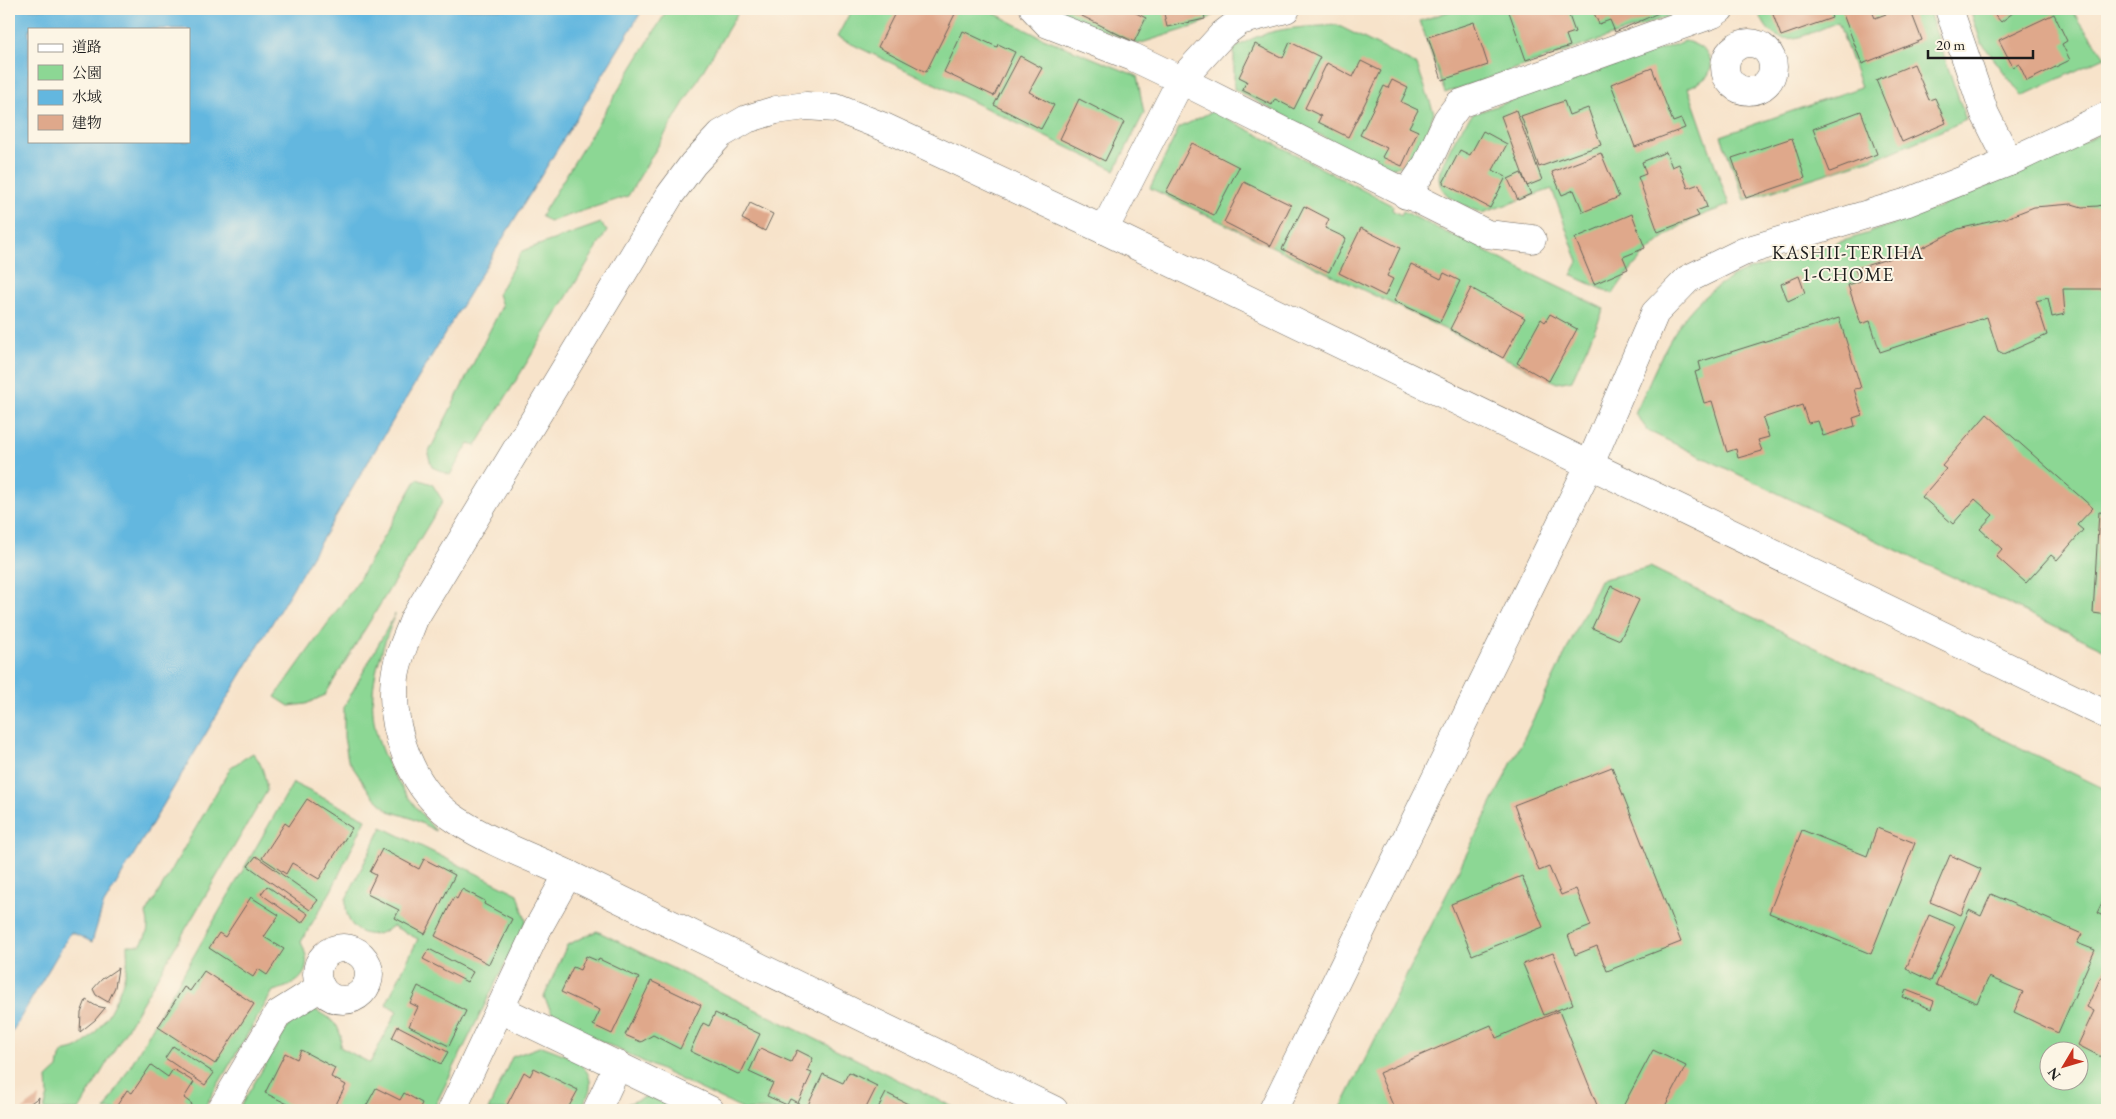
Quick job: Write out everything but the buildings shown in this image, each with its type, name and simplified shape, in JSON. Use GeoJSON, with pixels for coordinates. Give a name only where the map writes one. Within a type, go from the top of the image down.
{"type":"FeatureCollection","features":[{"type":"Feature","properties":{"kind":"street"},"geometry":{"type":"LineString","coordinates":[[1034,9],[1048,24],[1132,57],[1181,80],[1406,195],[1487,234],[1532,239]]}},
{"type":"Feature","properties":{"kind":"street"},"geometry":{"type":"LineString","coordinates":[[1104,230],[1181,80],[1223,34],[1240,21],[1286,9]]}},
{"type":"Feature","properties":{"kind":"street"},"geometry":{"type":"LineString","coordinates":[[1949,9],[1985,114],[2009,162]]}},
{"type":"Feature","properties":{"kind":"street"},"geometry":{"type":"LineString","coordinates":[[1406,195],[1427,164],[1447,120],[1459,104],[1716,12],[1737,46]]}},
{"type":"Feature","properties":{"kind":"street"},"geometry":{"type":"LineString","coordinates":[[1054,1110],[568,874],[488,838],[456,820],[438,804],[423,786],[408,762],[399,739],[394,706],[395,676],[414,619],[670,195],[693,164],[721,134],[747,119],[776,110],[806,106],[836,108],[884,127],[1104,230],[2107,715]]}},
{"type":"Feature","properties":{"kind":"street"},"geometry":{"type":"LineString","coordinates":[[1273,1110],[1590,464],[1654,313],[1688,279],[1743,252],[1908,202],[2009,162],[2107,116]]}},
{"type":"Feature","properties":{"kind":"street"},"geometry":{"type":"LineString","coordinates":[[452,1110],[538,928],[568,874]]}},
{"type":"Feature","properties":{"kind":"street"},"geometry":{"type":"LineString","coordinates":[[220,1110],[278,1014],[321,987]]}},
{"type":"Feature","properties":{"kind":"street"},"geometry":{"type":"LineString","coordinates":[[500,1009],[710,1110]]}},
{"type":"Feature","properties":{"kind":"street"},"geometry":{"type":"LineString","coordinates":[[597,1110],[618,1065]]}},
{"type":"Feature","properties":{"kind":"green space"},"geometry":{"type":"Polygon","coordinates":[[[668,9],[740,9],[628,196],[549,222],[541,216],[668,9]]]}},
{"type":"Feature","properties":{"kind":"green space"},"geometry":{"type":"Polygon","coordinates":[[[852,9],[986,9],[1036,35],[1137,76],[1144,113],[1115,170],[837,37],[852,9]]]}},
{"type":"Feature","properties":{"kind":"green space"},"geometry":{"type":"Polygon","coordinates":[[[1060,9],[1222,9],[1199,25],[1138,44],[1059,13],[1060,9]]]}},
{"type":"Feature","properties":{"kind":"green space"},"geometry":{"type":"Polygon","coordinates":[[[1456,9],[1690,9],[1445,93],[1420,21],[1456,9]]]}},
{"type":"Feature","properties":{"kind":"green space"},"geometry":{"type":"Polygon","coordinates":[[[1758,9],[1928,9],[1966,120],[1890,153],[1745,200],[1721,136],[1861,87],[1838,22],[1802,36],[1781,38],[1772,33],[1764,24],[1758,9]]]}},
{"type":"Feature","properties":{"kind":"green space"},"geometry":{"type":"Polygon","coordinates":[[[1970,9],[2071,9],[2105,57],[2022,96],[1981,42],[1970,9]]]}},
{"type":"Feature","properties":{"kind":"green space"},"geometry":{"type":"Polygon","coordinates":[[[1337,25],[1417,65],[1434,113],[1418,151],[1405,164],[1384,169],[1234,89],[1234,49],[1247,41],[1271,32],[1337,25]]]}},
{"type":"Feature","properties":{"kind":"green space"},"geometry":{"type":"Polygon","coordinates":[[[1685,41],[1696,45],[1706,52],[1711,63],[1708,75],[1702,81],[1688,88],[1729,205],[1700,216],[1671,232],[1649,250],[1629,271],[1613,294],[1571,275],[1578,262],[1552,189],[1482,213],[1452,199],[1441,187],[1439,180],[1443,164],[1459,132],[1473,114],[1685,41]]]}},
{"type":"Feature","properties":{"kind":"green space"},"geometry":{"type":"Polygon","coordinates":[[[1213,111],[1393,206],[1392,210],[1401,215],[1403,211],[1447,233],[1485,248],[1484,251],[1604,309],[1572,380],[1557,383],[1150,188],[1179,128],[1213,111]]]}},
{"type":"Feature","properties":{"kind":"green space"},"geometry":{"type":"Polygon","coordinates":[[[2107,131],[2107,651],[1648,431],[1635,413],[1664,350],[1675,332],[1687,314],[1720,284],[1742,272],[1869,233],[1950,203],[2107,131]]]}},
{"type":"Feature","properties":{"kind":"green space"},"geometry":{"type":"Polygon","coordinates":[[[601,223],[607,231],[476,446],[468,444],[450,475],[432,467],[428,454],[502,306],[498,294],[522,251],[601,223]]]}},
{"type":"Feature","properties":{"kind":"green space"},"geometry":{"type":"Polygon","coordinates":[[[417,479],[432,484],[443,501],[325,695],[306,704],[289,706],[275,697],[358,581],[417,479]]]}},
{"type":"Feature","properties":{"kind":"green space"},"geometry":{"type":"Polygon","coordinates":[[[1650,567],[2107,790],[2107,1110],[1340,1110],[1600,580],[1650,567]]]}},
{"type":"Feature","properties":{"kind":"green space"},"geometry":{"type":"Polygon","coordinates":[[[395,614],[381,655],[374,686],[373,710],[376,732],[383,754],[393,774],[436,831],[411,818],[389,811],[371,794],[348,760],[344,737],[344,707],[395,614]]]}},
{"type":"Feature","properties":{"kind":"green space"},"geometry":{"type":"Polygon","coordinates":[[[253,753],[261,766],[267,791],[79,1110],[44,1110],[48,1095],[47,1078],[58,1068],[63,1052],[76,1048],[87,1041],[110,1011],[125,975],[127,945],[140,945],[143,941],[148,927],[146,914],[231,767],[253,753]]]}},
{"type":"Feature","properties":{"kind":"green space"},"geometry":{"type":"Polygon","coordinates":[[[293,783],[366,819],[331,891],[301,942],[306,961],[306,969],[303,975],[291,985],[273,991],[203,1110],[105,1110],[293,783]]]}},
{"type":"Feature","properties":{"kind":"green space"},"geometry":{"type":"Polygon","coordinates":[[[382,827],[518,894],[526,921],[433,1110],[238,1110],[291,1022],[306,1012],[315,1010],[328,1017],[337,1026],[341,1036],[340,1047],[370,1063],[397,1011],[386,1004],[418,939],[393,926],[384,932],[375,934],[359,931],[353,926],[346,910],[346,899],[382,827]]]}},
{"type":"Feature","properties":{"kind":"green space"},"geometry":{"type":"Polygon","coordinates":[[[597,931],[959,1110],[744,1110],[555,1019],[544,997],[567,945],[597,931]]]}},
{"type":"Feature","properties":{"kind":"green space"},"geometry":{"type":"Polygon","coordinates":[[[542,1046],[574,1060],[587,1071],[590,1079],[590,1088],[580,1110],[488,1110],[512,1057],[542,1046]]]}},
{"type":"Feature","properties":{"kind":"green space"},"geometry":{"type":"Polygon","coordinates":[[[649,1096],[678,1110],[610,1110],[649,1096]]]}},
{"type":"Feature","properties":{"kind":"water"},"geometry":{"type":"Polygon","coordinates":[[[9,9],[643,9],[453,320],[103,906],[92,942],[71,932],[9,1037],[9,9]]]}},
{"type":"Feature","properties":{"kind":"district","name":"KASHII-TERIHA 1-CHOME"},"geometry":{"type":"Point","coordinates":[1848,263]}}]}
